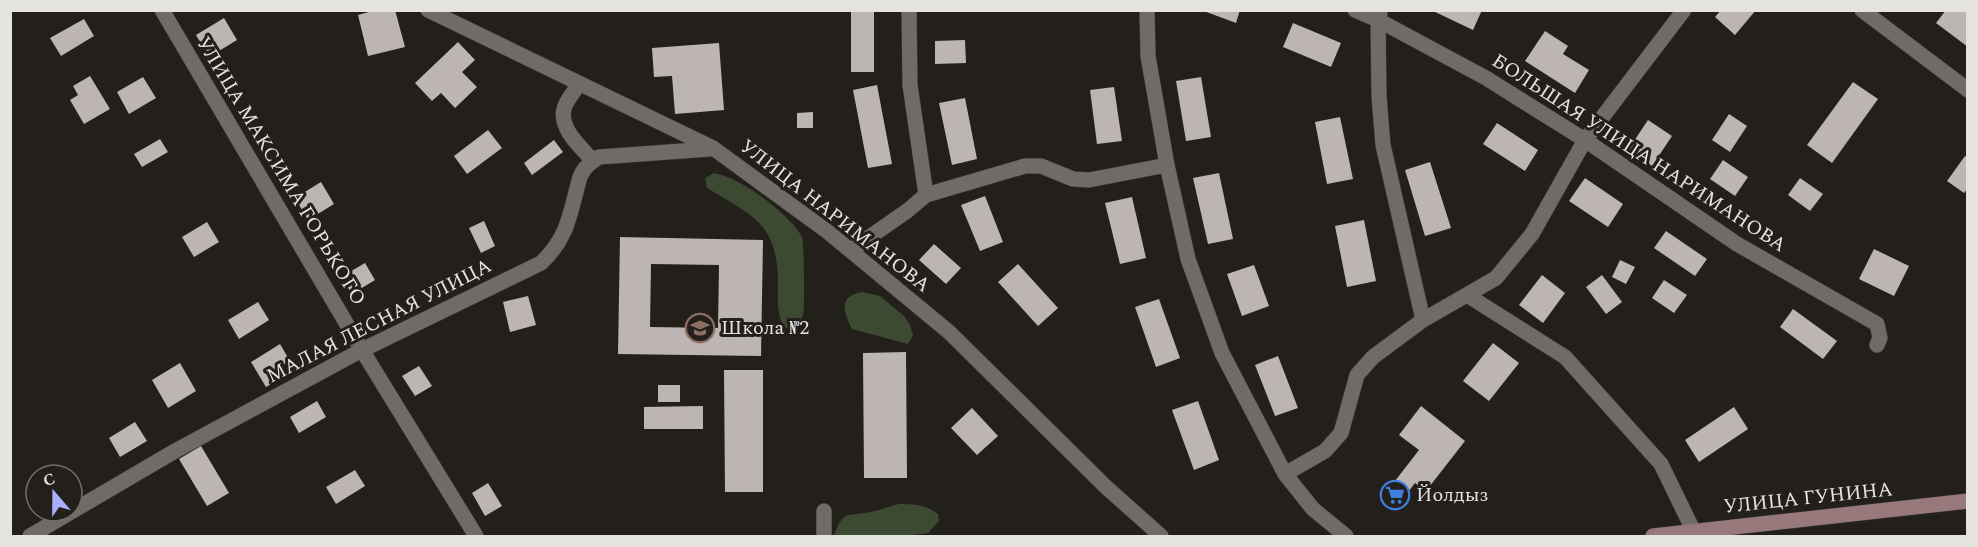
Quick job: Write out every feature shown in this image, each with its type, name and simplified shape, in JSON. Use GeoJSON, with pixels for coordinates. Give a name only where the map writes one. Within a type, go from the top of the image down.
{"type":"FeatureCollection","features":[{"type":"Feature","properties":{"kind":"main road","name":"УЛИЦА ГУНИНА"},"geometry":{"type":"LineString","coordinates":[[1653,537],[1968,501]]}},
{"type":"Feature","properties":{"kind":"street","name":"УЛИЦА МАКСИМА ГОРЬКОГО"},"geometry":{"type":"LineString","coordinates":[[162,10],[362,350],[476,537]]}},
{"type":"Feature","properties":{"kind":"street","name":"УЛИЦА НАРИМАНОВА"},"geometry":{"type":"LineString","coordinates":[[428,10],[713,148],[851,250],[949,332],[1106,487],[1161,537]]}},
{"type":"Feature","properties":{"kind":"street"},"geometry":{"type":"LineString","coordinates":[[909,10],[910,85],[926,195]]}},
{"type":"Feature","properties":{"kind":"street"},"geometry":{"type":"LineString","coordinates":[[1147,10],[1148,56],[1167,165],[1188,259],[1222,353],[1285,474],[1314,508],[1346,537]]}},
{"type":"Feature","properties":{"kind":"street","name":"БОЛЬШАЯ УЛИЦА НАРИМАНОВА"},"geometry":{"type":"LineString","coordinates":[[1356,10],[1379,15],[1486,78],[1585,140],[1737,244],[1877,324],[1880,338],[1877,345]]}},
{"type":"Feature","properties":{"kind":"street"},"geometry":{"type":"LineString","coordinates":[[1285,474],[1325,451],[1341,433],[1357,375],[1373,357],[1423,320],[1496,278],[1532,234],[1585,140],[1684,10]]}},
{"type":"Feature","properties":{"kind":"street"},"geometry":{"type":"LineString","coordinates":[[1862,10],[1968,90]]}},
{"type":"Feature","properties":{"kind":"street"},"geometry":{"type":"LineString","coordinates":[[1379,15],[1379,96],[1383,145],[1423,320]]}},
{"type":"Feature","properties":{"kind":"street"},"geometry":{"type":"LineString","coordinates":[[579,84],[564,107],[563,114],[567,130],[593,161],[607,156],[713,148]]}},
{"type":"Feature","properties":{"kind":"street","name":"МАЛАЯ ЛЕСНАЯ УЛИЦА"},"geometry":{"type":"LineString","coordinates":[[30,537],[175,451],[362,350],[541,263],[560,242],[566,230],[580,177],[584,169],[593,161]]}},
{"type":"Feature","properties":{"kind":"street"},"geometry":{"type":"LineString","coordinates":[[851,250],[926,195],[1025,166],[1041,166],[1073,179],[1089,180],[1167,165]]}},
{"type":"Feature","properties":{"kind":"street"},"geometry":{"type":"LineString","coordinates":[[1467,295],[1565,357],[1661,464],[1694,532]]}},
{"type":"Feature","properties":{"kind":"street"},"geometry":{"type":"LineString","coordinates":[[824,511],[824,537]]}},
{"type":"Feature","properties":{"kind":"green space"},"geometry":{"type":"Polygon","coordinates":[[[714,173],[737,181],[763,198],[787,218],[802,237],[804,310],[794,331],[784,327],[780,316],[776,261],[773,245],[767,233],[749,214],[707,188],[705,178],[714,173]]]}},
{"type":"Feature","properties":{"kind":"green space"},"geometry":{"type":"Polygon","coordinates":[[[862,292],[880,296],[904,316],[913,335],[908,344],[852,329],[845,311],[846,301],[854,294],[862,292]]]}},
{"type":"Feature","properties":{"kind":"green space"},"geometry":{"type":"Polygon","coordinates":[[[899,504],[929,509],[938,514],[939,521],[928,533],[906,536],[834,536],[841,521],[847,515],[871,512],[899,504]]]}},
{"type":"Feature","properties":{"kind":"building"},"geometry":{"type":"Polygon","coordinates":[[[376,10],[395,10],[405,47],[368,56],[358,15],[376,10]]]}},
{"type":"Feature","properties":{"kind":"building"},"geometry":{"type":"Polygon","coordinates":[[[851,10],[874,10],[874,72],[851,72],[851,10]]]}},
{"type":"Feature","properties":{"kind":"building"},"geometry":{"type":"Polygon","coordinates":[[[1201,10],[1240,10],[1236,23],[1201,10]]]}},
{"type":"Feature","properties":{"kind":"building"},"geometry":{"type":"Polygon","coordinates":[[[1431,10],[1482,10],[1473,30],[1431,10]]]}},
{"type":"Feature","properties":{"kind":"building"},"geometry":{"type":"Polygon","coordinates":[[[1721,10],[1756,10],[1735,35],[1715,17],[1721,10]]]}},
{"type":"Feature","properties":{"kind":"building"},"geometry":{"type":"Polygon","coordinates":[[[1946,10],[1963,10],[1968,14],[1968,47],[1936,23],[1946,10]]]}},
{"type":"Feature","properties":{"kind":"building"},"geometry":{"type":"Polygon","coordinates":[[[224,18],[237,40],[209,57],[196,35],[224,18]]]}},
{"type":"Feature","properties":{"kind":"building"},"geometry":{"type":"Polygon","coordinates":[[[84,19],[94,36],[61,56],[50,38],[84,19]]]}},
{"type":"Feature","properties":{"kind":"building"},"geometry":{"type":"Polygon","coordinates":[[[1293,23],[1341,43],[1331,67],[1283,47],[1293,23]]]}},
{"type":"Feature","properties":{"kind":"building"},"geometry":{"type":"Polygon","coordinates":[[[1545,31],[1568,46],[1563,54],[1589,70],[1575,93],[1525,61],[1545,31]]]}},
{"type":"Feature","properties":{"kind":"building"},"geometry":{"type":"Polygon","coordinates":[[[965,40],[966,63],[935,64],[935,41],[965,40]]]}},
{"type":"Feature","properties":{"kind":"building"},"geometry":{"type":"Polygon","coordinates":[[[458,42],[475,60],[462,72],[477,87],[455,108],[441,93],[432,101],[415,83],[458,42]]]}},
{"type":"Feature","properties":{"kind":"building"},"geometry":{"type":"Polygon","coordinates":[[[719,43],[724,110],[675,114],[672,76],[654,77],[652,48],[719,43]]]}},
{"type":"Feature","properties":{"kind":"building"},"geometry":{"type":"Polygon","coordinates":[[[90,76],[110,109],[84,124],[70,100],[78,95],[73,86],[90,76]]]}},
{"type":"Feature","properties":{"kind":"building"},"geometry":{"type":"Polygon","coordinates":[[[143,77],[156,98],[129,114],[117,92],[143,77]]]}},
{"type":"Feature","properties":{"kind":"building"},"geometry":{"type":"Polygon","coordinates":[[[1201,77],[1211,137],[1186,141],[1176,81],[1201,77]]]}},
{"type":"Feature","properties":{"kind":"building"},"geometry":{"type":"Polygon","coordinates":[[[1853,82],[1878,99],[1832,163],[1807,145],[1853,82]]]}},
{"type":"Feature","properties":{"kind":"building"},"geometry":{"type":"Polygon","coordinates":[[[877,85],[892,164],[868,168],[853,90],[877,85]]]}},
{"type":"Feature","properties":{"kind":"building"},"geometry":{"type":"Polygon","coordinates":[[[1114,87],[1122,141],[1097,144],[1090,90],[1114,87]]]}},
{"type":"Feature","properties":{"kind":"building"},"geometry":{"type":"Polygon","coordinates":[[[965,98],[977,159],[952,165],[939,103],[965,98]]]}},
{"type":"Feature","properties":{"kind":"building"},"geometry":{"type":"Polygon","coordinates":[[[813,112],[813,128],[797,128],[797,113],[813,112]]]}},
{"type":"Feature","properties":{"kind":"building"},"geometry":{"type":"Polygon","coordinates":[[[1729,114],[1747,126],[1730,152],[1712,140],[1729,114]]]}},
{"type":"Feature","properties":{"kind":"building"},"geometry":{"type":"Polygon","coordinates":[[[1340,117],[1353,179],[1327,184],[1315,122],[1340,117]]]}},
{"type":"Feature","properties":{"kind":"building"},"geometry":{"type":"Polygon","coordinates":[[[1648,120],[1672,136],[1652,166],[1628,150],[1648,120]]]}},
{"type":"Feature","properties":{"kind":"building"},"geometry":{"type":"Polygon","coordinates":[[[1497,123],[1538,150],[1525,171],[1483,144],[1497,123]]]}},
{"type":"Feature","properties":{"kind":"building"},"geometry":{"type":"Polygon","coordinates":[[[488,130],[502,148],[467,174],[454,156],[488,130]]]}},
{"type":"Feature","properties":{"kind":"building"},"geometry":{"type":"Polygon","coordinates":[[[160,139],[168,152],[142,167],[134,154],[160,139]]]}},
{"type":"Feature","properties":{"kind":"building"},"geometry":{"type":"Polygon","coordinates":[[[554,140],[563,152],[532,175],[524,163],[554,140]]]}},
{"type":"Feature","properties":{"kind":"building"},"geometry":{"type":"Polygon","coordinates":[[[1965,156],[1968,158],[1968,188],[1964,193],[1947,181],[1965,156]]]}},
{"type":"Feature","properties":{"kind":"building"},"geometry":{"type":"Polygon","coordinates":[[[1723,160],[1748,177],[1735,196],[1710,179],[1723,160]]]}},
{"type":"Feature","properties":{"kind":"building"},"geometry":{"type":"Polygon","coordinates":[[[1430,162],[1451,228],[1425,236],[1405,170],[1430,162]]]}},
{"type":"Feature","properties":{"kind":"building"},"geometry":{"type":"Polygon","coordinates":[[[1219,173],[1233,239],[1208,244],[1193,178],[1219,173]]]}},
{"type":"Feature","properties":{"kind":"building"},"geometry":{"type":"Polygon","coordinates":[[[1585,178],[1623,204],[1608,227],[1569,201],[1585,178]]]}},
{"type":"Feature","properties":{"kind":"building"},"geometry":{"type":"Polygon","coordinates":[[[1800,178],[1823,194],[1810,211],[1788,195],[1800,178]]]}},
{"type":"Feature","properties":{"kind":"building"},"geometry":{"type":"Polygon","coordinates":[[[321,182],[334,204],[308,220],[295,198],[321,182]]]}},
{"type":"Feature","properties":{"kind":"building"},"geometry":{"type":"Polygon","coordinates":[[[985,196],[1003,242],[980,251],[961,205],[985,196]]]}},
{"type":"Feature","properties":{"kind":"building"},"geometry":{"type":"Polygon","coordinates":[[[1132,197],[1146,258],[1120,264],[1105,203],[1132,197]]]}},
{"type":"Feature","properties":{"kind":"building"},"geometry":{"type":"Polygon","coordinates":[[[1364,220],[1376,281],[1347,287],[1335,226],[1364,220]]]}},
{"type":"Feature","properties":{"kind":"building"},"geometry":{"type":"Polygon","coordinates":[[[484,221],[495,246],[481,253],[469,228],[484,221]]]}},
{"type":"Feature","properties":{"kind":"building"},"geometry":{"type":"Polygon","coordinates":[[[207,222],[219,242],[194,257],[182,237],[207,222]]]}},
{"type":"Feature","properties":{"kind":"building"},"geometry":{"type":"Polygon","coordinates":[[[1666,231],[1707,259],[1695,276],[1654,248],[1666,231]]]}},
{"type":"Feature","properties":{"kind":"building"},"geometry":{"type":"Polygon","coordinates":[[[620,237],[763,240],[761,356],[618,354],[620,237]],[[651,264],[650,327],[718,328],[719,265],[651,264]]]}},
{"type":"Feature","properties":{"kind":"building"},"geometry":{"type":"Polygon","coordinates":[[[934,244],[961,268],[946,284],[919,260],[934,244]]]}},
{"type":"Feature","properties":{"kind":"building"},"geometry":{"type":"Polygon","coordinates":[[[1874,249],[1909,266],[1894,296],[1859,279],[1874,249]]]}},
{"type":"Feature","properties":{"kind":"building"},"geometry":{"type":"Polygon","coordinates":[[[1620,260],[1635,267],[1626,284],[1612,277],[1620,260]]]}},
{"type":"Feature","properties":{"kind":"building"},"geometry":{"type":"Polygon","coordinates":[[[365,263],[375,280],[352,294],[341,277],[365,263]]]}},
{"type":"Feature","properties":{"kind":"building"},"geometry":{"type":"Polygon","coordinates":[[[1018,264],[1058,308],[1038,326],[998,282],[1018,264]]]}},
{"type":"Feature","properties":{"kind":"building"},"geometry":{"type":"Polygon","coordinates":[[[1254,265],[1269,306],[1242,316],[1227,274],[1254,265]]]}},
{"type":"Feature","properties":{"kind":"building"},"geometry":{"type":"Polygon","coordinates":[[[1542,275],[1565,293],[1543,323],[1519,305],[1542,275]]]}},
{"type":"Feature","properties":{"kind":"building"},"geometry":{"type":"Polygon","coordinates":[[[1602,275],[1622,302],[1606,314],[1586,287],[1602,275]]]}},
{"type":"Feature","properties":{"kind":"building"},"geometry":{"type":"Polygon","coordinates":[[[1664,280],[1687,295],[1674,313],[1652,298],[1664,280]]]}},
{"type":"Feature","properties":{"kind":"building"},"geometry":{"type":"Polygon","coordinates":[[[528,296],[536,325],[510,332],[503,302],[528,296]]]}},
{"type":"Feature","properties":{"kind":"building"},"geometry":{"type":"Polygon","coordinates":[[[1159,299],[1180,358],[1156,367],[1135,307],[1159,299]]]}},
{"type":"Feature","properties":{"kind":"building"},"geometry":{"type":"Polygon","coordinates":[[[258,302],[269,320],[239,339],[228,320],[258,302]]]}},
{"type":"Feature","properties":{"kind":"building"},"geometry":{"type":"Polygon","coordinates":[[[1793,309],[1837,341],[1823,359],[1780,327],[1793,309]]]}},
{"type":"Feature","properties":{"kind":"building"},"geometry":{"type":"Polygon","coordinates":[[[1493,343],[1519,363],[1489,401],[1463,381],[1493,343]]]}},
{"type":"Feature","properties":{"kind":"building"},"geometry":{"type":"Polygon","coordinates":[[[280,344],[290,361],[282,365],[288,374],[266,387],[251,362],[280,344]]]}},
{"type":"Feature","properties":{"kind":"building"},"geometry":{"type":"Polygon","coordinates":[[[906,352],[907,478],[864,478],[863,353],[906,352]]]}},
{"type":"Feature","properties":{"kind":"building"},"geometry":{"type":"Polygon","coordinates":[[[1278,356],[1298,408],[1275,416],[1255,365],[1278,356]]]}},
{"type":"Feature","properties":{"kind":"building"},"geometry":{"type":"Polygon","coordinates":[[[180,363],[196,391],[168,408],[152,380],[180,363]]]}},
{"type":"Feature","properties":{"kind":"building"},"geometry":{"type":"Polygon","coordinates":[[[419,366],[432,386],[415,396],[402,376],[419,366]]]}},
{"type":"Feature","properties":{"kind":"building"},"geometry":{"type":"Polygon","coordinates":[[[724,370],[763,370],[763,492],[725,492],[724,370]]]}},
{"type":"Feature","properties":{"kind":"building"},"geometry":{"type":"Polygon","coordinates":[[[658,385],[680,385],[680,402],[658,402],[658,385]]]}},
{"type":"Feature","properties":{"kind":"building"},"geometry":{"type":"Polygon","coordinates":[[[317,401],[326,417],[299,433],[290,417],[317,401]]]}},
{"type":"Feature","properties":{"kind":"building"},"geometry":{"type":"Polygon","coordinates":[[[1198,401],[1219,460],[1194,470],[1172,410],[1198,401]]]}},
{"type":"Feature","properties":{"kind":"building"},"geometry":{"type":"Polygon","coordinates":[[[703,406],[703,429],[644,429],[644,407],[703,406]]]}},
{"type":"Feature","properties":{"kind":"building"},"geometry":{"type":"Polygon","coordinates":[[[1421,406],[1465,441],[1426,491],[1415,483],[1395,509],[1381,499],[1419,450],[1399,435],[1421,406]]]}},
{"type":"Feature","properties":{"kind":"building"},"geometry":{"type":"Polygon","coordinates":[[[1734,407],[1748,429],[1699,462],[1685,440],[1734,407]]]}},
{"type":"Feature","properties":{"kind":"building"},"geometry":{"type":"Polygon","coordinates":[[[972,408],[998,436],[977,455],[951,428],[972,408]]]}},
{"type":"Feature","properties":{"kind":"building"},"geometry":{"type":"Polygon","coordinates":[[[135,422],[147,441],[120,457],[109,438],[135,422]]]}},
{"type":"Feature","properties":{"kind":"building"},"geometry":{"type":"Polygon","coordinates":[[[201,446],[229,493],[207,506],[179,459],[201,446]]]}},
{"type":"Feature","properties":{"kind":"building"},"geometry":{"type":"Polygon","coordinates":[[[355,470],[365,486],[336,504],[326,487],[355,470]]]}},
{"type":"Feature","properties":{"kind":"building"},"geometry":{"type":"Polygon","coordinates":[[[488,483],[502,506],[485,516],[472,493],[488,483]]]}},
{"type":"Feature","properties":{"kind":"place","name":"Школа №2"},"geometry":{"type":"Point","coordinates":[700,328]}},
{"type":"Feature","properties":{"kind":"place","name":"Йолдыз"},"geometry":{"type":"Point","coordinates":[1395,495]}}]}
